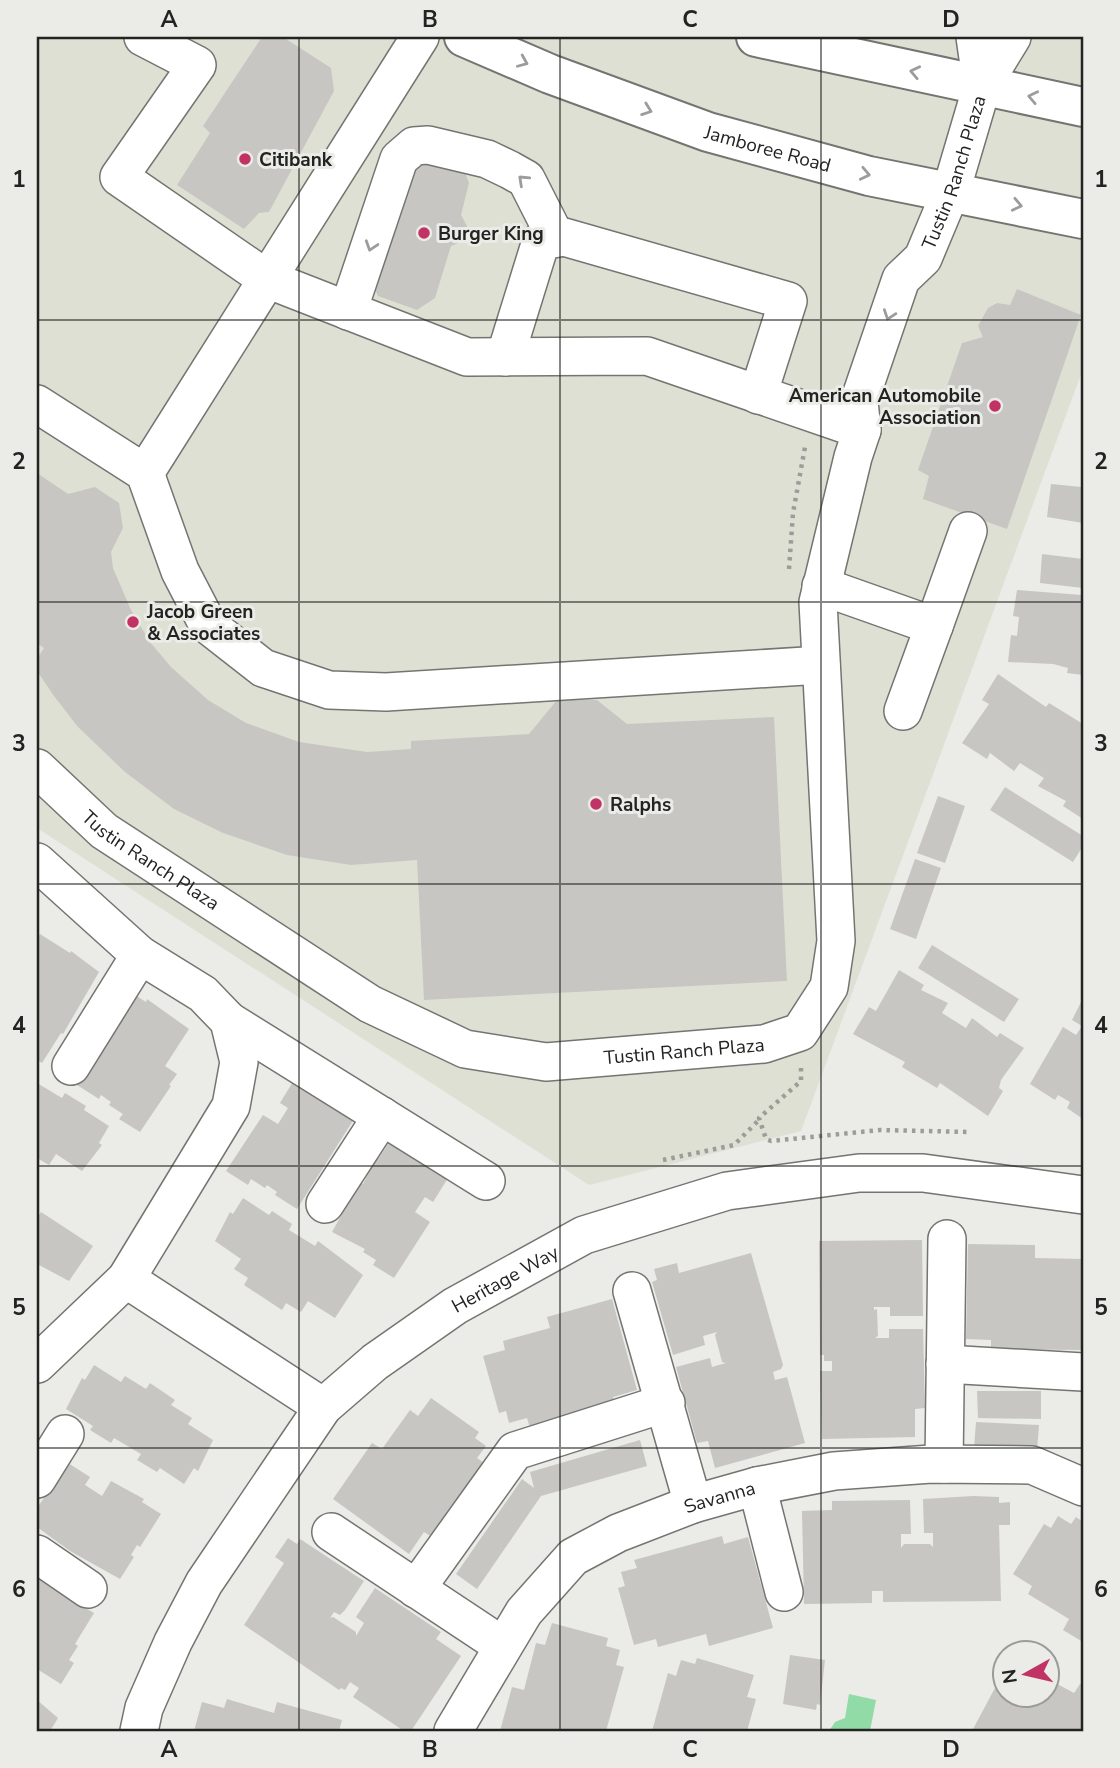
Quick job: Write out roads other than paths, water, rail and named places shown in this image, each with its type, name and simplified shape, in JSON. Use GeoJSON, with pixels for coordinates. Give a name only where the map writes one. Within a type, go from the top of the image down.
{"type":"FeatureCollection","features":[{"type":"Feature","properties":{"kind":"main road","name":"Jamboree Road"},"geometry":{"type":"LineString","coordinates":[[464,37],[550,74],[708,132],[869,176],[1083,219]]}},
{"type":"Feature","properties":{"kind":"main road"},"geometry":{"type":"LineString","coordinates":[[755,37],[1083,107]]}},
{"type":"Feature","properties":{"kind":"street"},"geometry":{"type":"LineString","coordinates":[[143,37],[197,65],[119,177],[267,279],[467,357],[647,356],[862,430]]}},
{"type":"Feature","properties":{"kind":"street"},"geometry":{"type":"LineString","coordinates":[[145,473],[420,37]]}},
{"type":"Feature","properties":{"kind":"street","name":"Tustin Ranch Plaza"},"geometry":{"type":"LineString","coordinates":[[975,37],[982,86]]}},
{"type":"Feature","properties":{"kind":"street","name":"Tustin Ranch Plaza"},"geometry":{"type":"LineString","coordinates":[[37,768],[104,831],[370,1004],[465,1049],[547,1062],[764,1044],[800,1031],[829,987],[836,942],[818,601],[805,581],[862,430],[859,402],[901,279],[923,258],[951,191],[982,86],[1012,37]]}},
{"type":"Feature","properties":{"kind":"street"},"geometry":{"type":"LineString","coordinates":[[348,311],[399,159],[414,146],[428,145],[487,159],[526,179],[556,238]]}},
{"type":"Feature","properties":{"kind":"street"},"geometry":{"type":"LineString","coordinates":[[505,357],[541,241],[564,236],[788,301],[758,395]]}},
{"type":"Feature","properties":{"kind":"street"},"geometry":{"type":"LineString","coordinates":[[37,404],[145,473],[180,571],[208,625],[263,668],[329,690],[446,690],[821,665]]}},
{"type":"Feature","properties":{"kind":"street"},"geometry":{"type":"LineString","coordinates":[[903,710],[968,531]]}},
{"type":"Feature","properties":{"kind":"street"},"geometry":{"type":"LineString","coordinates":[[805,581],[934,626]]}},
{"type":"Feature","properties":{"kind":"street"},"geometry":{"type":"LineString","coordinates":[[37,862],[140,955],[202,994],[229,1021],[486,1181]]}},
{"type":"Feature","properties":{"kind":"street"},"geometry":{"type":"LineString","coordinates":[[71,1066],[140,955]]}},
{"type":"Feature","properties":{"kind":"street"},"geometry":{"type":"LineString","coordinates":[[37,1364],[126,1279],[231,1106],[239,1062],[229,1021]]}},
{"type":"Feature","properties":{"kind":"street"},"geometry":{"type":"LineString","coordinates":[[325,1204],[382,1116]]}},
{"type":"Feature","properties":{"kind":"street","name":"Heritage Way"},"geometry":{"type":"LineString","coordinates":[[139,1731],[144,1709],[173,1642],[204,1583],[323,1407],[374,1362],[455,1306],[584,1235],[727,1191],[859,1173],[923,1173],[1083,1195]]}},
{"type":"Feature","properties":{"kind":"street"},"geometry":{"type":"LineString","coordinates":[[944,1464],[947,1239]]}},
{"type":"Feature","properties":{"kind":"street"},"geometry":{"type":"LineString","coordinates":[[126,1279],[323,1407]]}},
{"type":"Feature","properties":{"kind":"street"},"geometry":{"type":"LineString","coordinates":[[632,1291],[693,1504]]}},
{"type":"Feature","properties":{"kind":"street"},"geometry":{"type":"LineString","coordinates":[[945,1364],[1083,1372]]}},
{"type":"Feature","properties":{"kind":"street"},"geometry":{"type":"LineString","coordinates":[[416,1589],[515,1451],[666,1403]]}},
{"type":"Feature","properties":{"kind":"street"},"geometry":{"type":"LineString","coordinates":[[37,1479],[65,1434]]}},
{"type":"Feature","properties":{"kind":"street","name":"Savanna"},"geometry":{"type":"LineString","coordinates":[[453,1731],[524,1612],[573,1557],[618,1533],[693,1504],[757,1486],[834,1471],[944,1464],[1032,1465],[1083,1487]]}},
{"type":"Feature","properties":{"kind":"street"},"geometry":{"type":"LineString","coordinates":[[757,1486],[784,1592]]}},
{"type":"Feature","properties":{"kind":"street"},"geometry":{"type":"LineString","coordinates":[[331,1532],[503,1646]]}},
{"type":"Feature","properties":{"kind":"street"},"geometry":{"type":"LineString","coordinates":[[37,1554],[88,1589]]}},
{"type":"Feature","properties":{"kind":"place","name":"Citibank"},"geometry":{"type":"Point","coordinates":[245,159]}},
{"type":"Feature","properties":{"kind":"place","name":"Burger King"},"geometry":{"type":"Point","coordinates":[424,233]}},
{"type":"Feature","properties":{"kind":"place","name":"American Automobile Association"},"geometry":{"type":"Point","coordinates":[995,406]}},
{"type":"Feature","properties":{"kind":"place","name":"Jacob Green & Associates"},"geometry":{"type":"Point","coordinates":[133,622]}},
{"type":"Feature","properties":{"kind":"place","name":"Ralphs"},"geometry":{"type":"Point","coordinates":[596,804]}}]}
